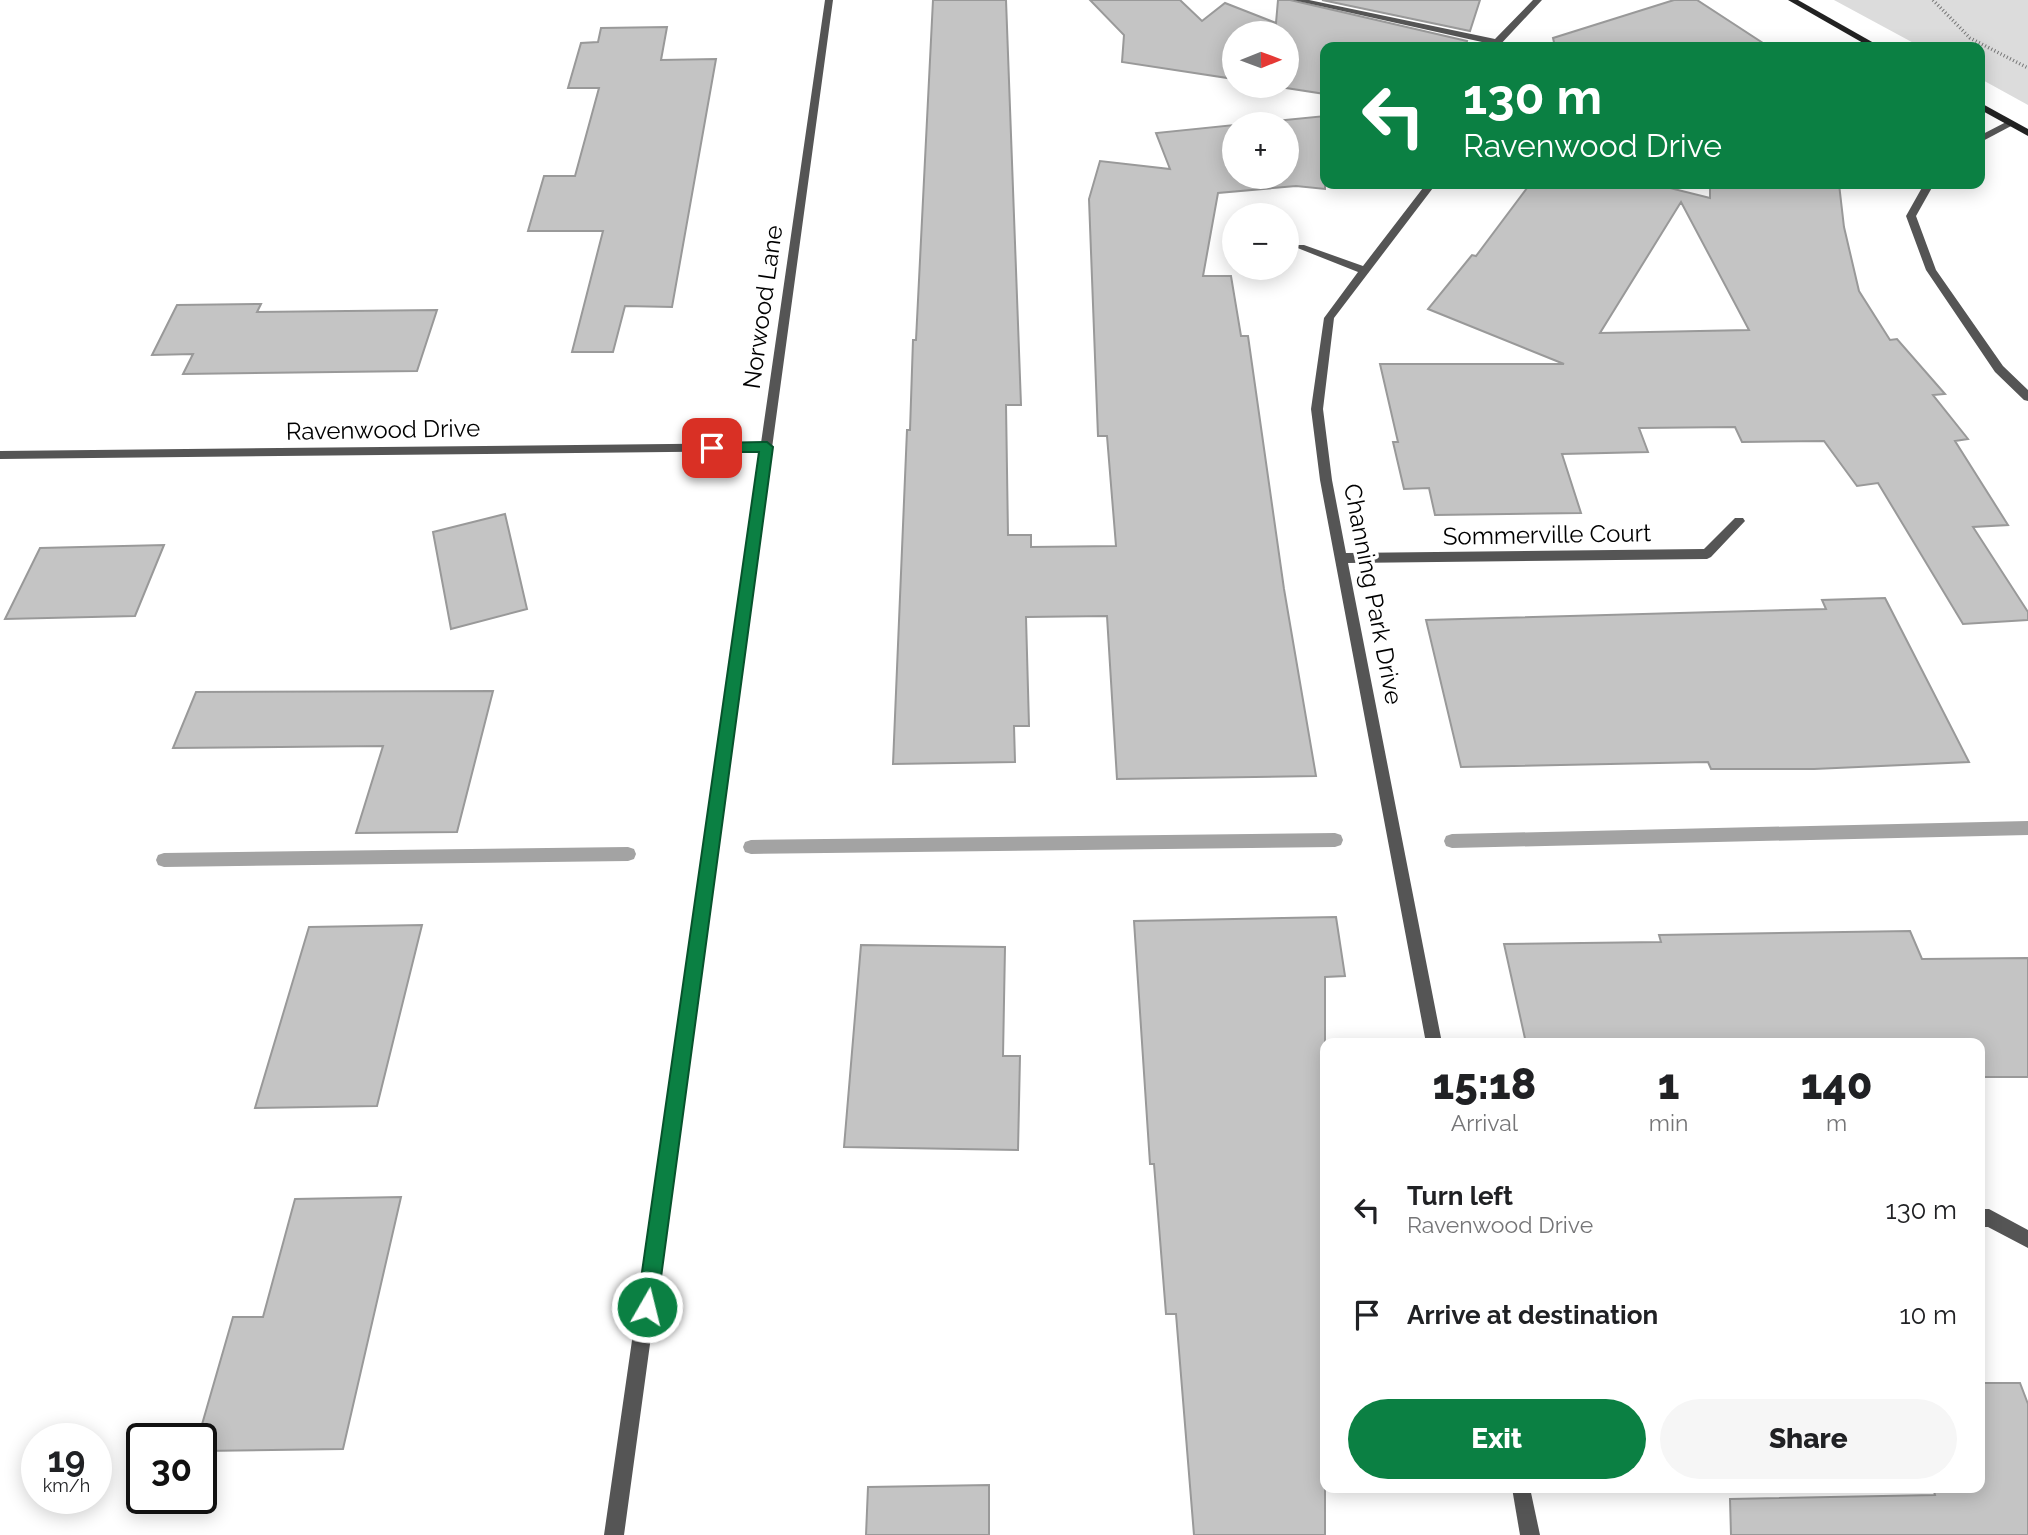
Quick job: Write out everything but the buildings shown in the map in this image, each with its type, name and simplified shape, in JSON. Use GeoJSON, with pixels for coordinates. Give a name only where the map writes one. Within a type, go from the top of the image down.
{"type":"FeatureCollection","features":[{"type":"Feature","properties":{"kind":"main road"},"geometry":{"type":"LineString","coordinates":[[1792,0],[1867,42]]}},
{"type":"Feature","properties":{"kind":"main road"},"geometry":{"type":"LineString","coordinates":[[1985,109],[2028,133]]}},
{"type":"Feature","properties":{"kind":"street","name":"Norwood Lane"},"geometry":{"type":"LineString","coordinates":[[614,1535],[829,0]]}},
{"type":"Feature","properties":{"kind":"street"},"geometry":{"type":"LineString","coordinates":[[1297,0],[1481,42]]}},
{"type":"Feature","properties":{"kind":"street"},"geometry":{"type":"LineString","coordinates":[[1497,42],[1538,0]]}},
{"type":"Feature","properties":{"kind":"street"},"geometry":{"type":"LineString","coordinates":[[1985,137],[2010,123]]}},
{"type":"Feature","properties":{"kind":"street","name":"Channing Park Drive"},"geometry":{"type":"LineString","coordinates":[[1428,189],[1329,318],[1317,409],[1326,480],[1433,1038]]}},
{"type":"Feature","properties":{"kind":"street"},"geometry":{"type":"LineString","coordinates":[[1926,189],[1911,216],[1931,270],[1999,369],[2028,397]]}},
{"type":"Feature","properties":{"kind":"street"},"geometry":{"type":"LineString","coordinates":[[1300,247],[1365,271]]}},
{"type":"Feature","properties":{"kind":"street","name":"Ravenwood Drive"},"geometry":{"type":"LineString","coordinates":[[0,455],[767,447]]}},
{"type":"Feature","properties":{"kind":"street","name":"Sommerville Court"},"geometry":{"type":"LineString","coordinates":[[1341,558],[1707,554],[1739,521]]}},
{"type":"Feature","properties":{"kind":"street"},"geometry":{"type":"LineString","coordinates":[[1985,1218],[2028,1239]]}},
{"type":"Feature","properties":{"kind":"street"},"geometry":{"type":"LineString","coordinates":[[1522,1493],[1530,1535]]}},
{"type":"Feature","properties":{"kind":"path"},"geometry":{"type":"LineString","coordinates":[[1933,0],[1970,38],[1978,42]]}},
{"type":"Feature","properties":{"kind":"path"},"geometry":{"type":"LineString","coordinates":[[1985,46],[2028,68]]}},
{"type":"Feature","properties":{"kind":"shaded area"},"geometry":{"type":"Polygon","coordinates":[[[1834,0],[2028,0],[2028,105],[1985,81],[1985,42],[1912,42],[1834,0]]]}},
{"type":"Feature","properties":{"kind":"waterway"},"geometry":{"type":"LineString","coordinates":[[1452,841],[2028,828]]}},
{"type":"Feature","properties":{"kind":"waterway"},"geometry":{"type":"LineString","coordinates":[[751,847],[1335,840]]}},
{"type":"Feature","properties":{"kind":"waterway"},"geometry":{"type":"LineString","coordinates":[[164,860],[628,854]]}},
{"type":"Feature","properties":{"kind":"route"},"geometry":{"type":"LineString","coordinates":[[647,1307],[767,447],[712,448]]}}]}
